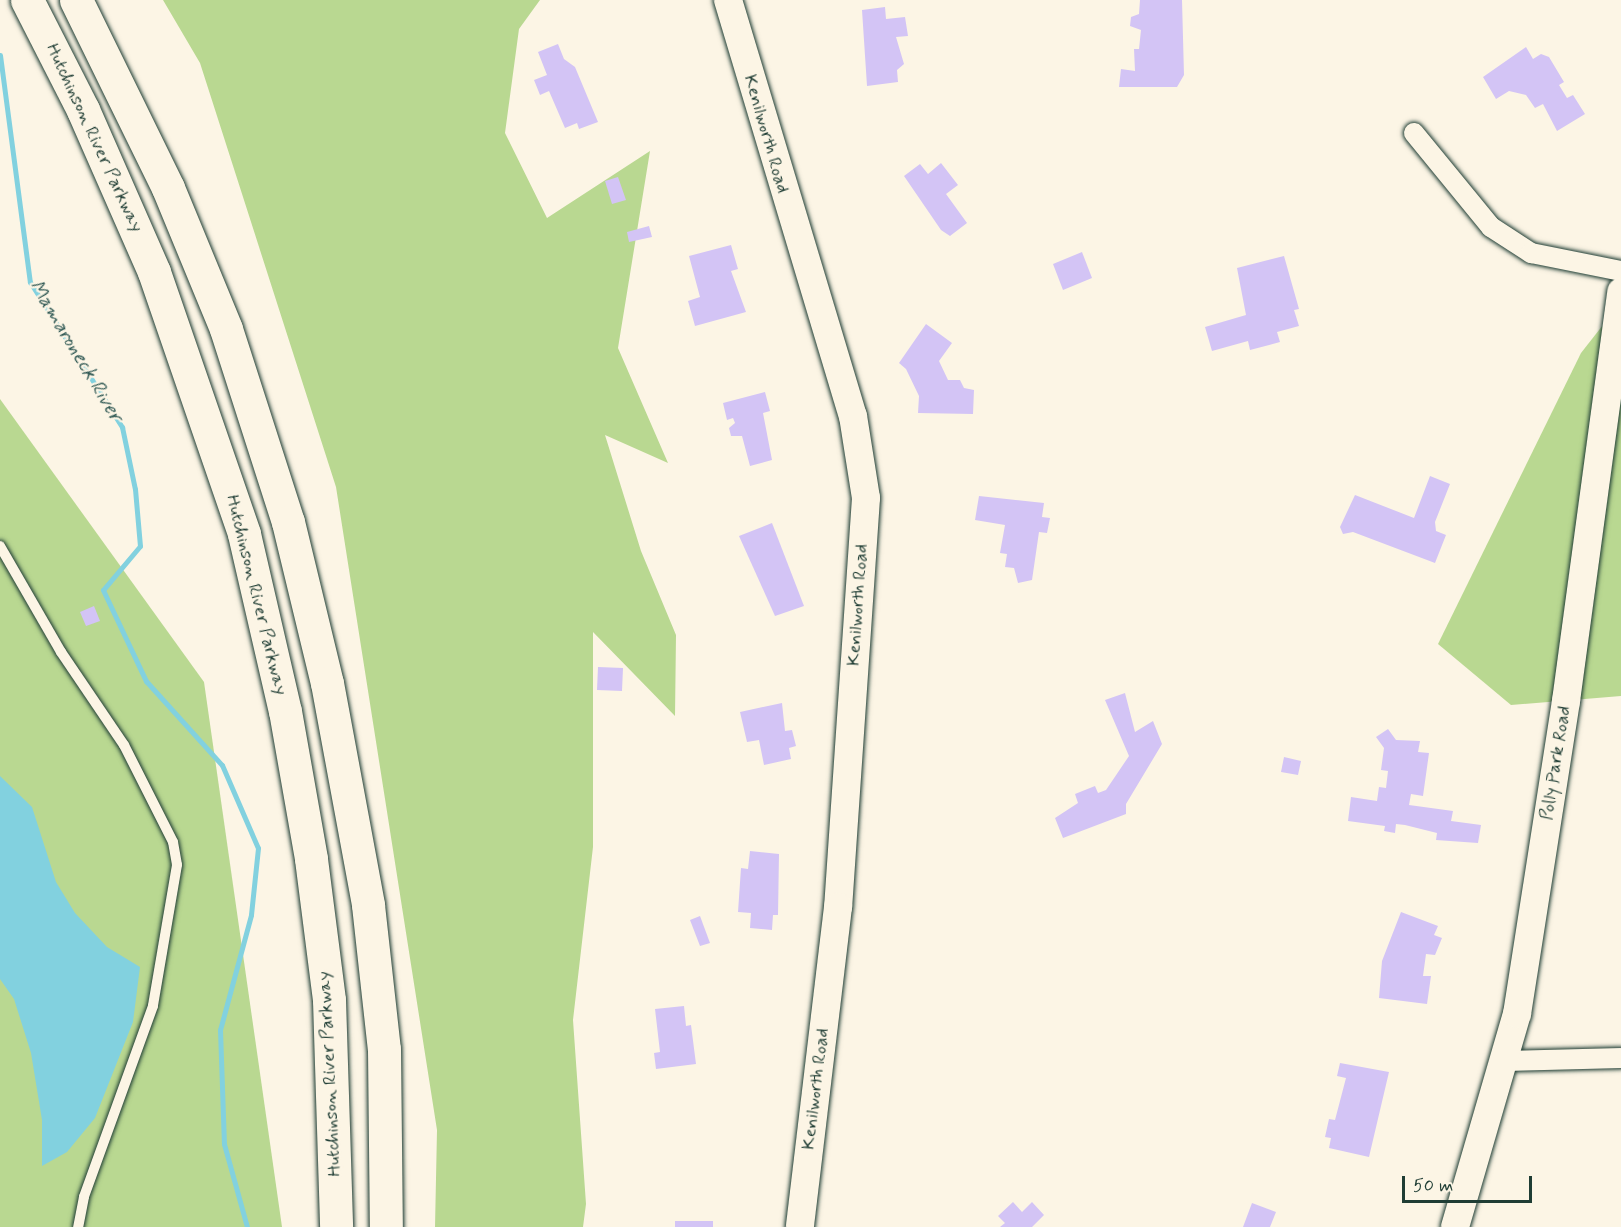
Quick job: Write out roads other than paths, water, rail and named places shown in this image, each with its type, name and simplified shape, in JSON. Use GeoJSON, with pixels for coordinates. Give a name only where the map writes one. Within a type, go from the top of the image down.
{"type":"FeatureCollection","features":[{"type":"Feature","properties":{"kind":"highway","name":"Hutchinson River Parkway"},"geometry":{"type":"LineString","coordinates":[[27,0],[143,243],[244,534],[285,711],[311,859],[329,1000],[336,1227]]}},
{"type":"Feature","properties":{"kind":"highway"},"geometry":{"type":"LineString","coordinates":[[76,0],[168,188],[226,329],[288,522],[327,683],[368,906],[384,1048],[386,1227]]}},
{"type":"Feature","properties":{"kind":"highway"},"geometry":{"type":"LineString","coordinates":[[330,1227],[335,1157]]}},
{"type":"Feature","properties":{"kind":"street","name":"Kenilworth Road"},"geometry":{"type":"LineString","coordinates":[[728,0],[853,416],[866,498],[838,907],[800,1227]]}},
{"type":"Feature","properties":{"kind":"street"},"geometry":{"type":"LineString","coordinates":[[1414,133],[1491,227],[1531,253],[1621,271]]}},
{"type":"Feature","properties":{"kind":"street","name":"Polly Park Road"},"geometry":{"type":"LineString","coordinates":[[1455,1227],[1506,1061],[1566,701],[1621,292]]}},
{"type":"Feature","properties":{"kind":"street"},"geometry":{"type":"LineString","coordinates":[[1506,1061],[1621,1058]]}},
{"type":"Feature","properties":{"kind":"lane"},"geometry":{"type":"LineString","coordinates":[[0,546],[61,652],[124,745],[172,842],[177,865],[153,1006],[84,1197],[78,1227]]}},
{"type":"Feature","properties":{"kind":"water"},"geometry":{"type":"Polygon","coordinates":[[[0,776],[32,807],[56,882],[75,913],[107,947],[140,967],[133,1022],[95,1118],[67,1152],[42,1166],[42,1120],[31,1053],[14,999],[0,979],[0,776]]]}},
{"type":"Feature","properties":{"kind":"waterway","name":"Mamaroneck River"},"geometry":{"type":"LineString","coordinates":[[0,55],[30,282],[122,427],[135,489],[140,546],[103,590],[146,681],[222,765],[258,848],[251,915],[220,1030],[224,1144],[247,1227]]}}]}
